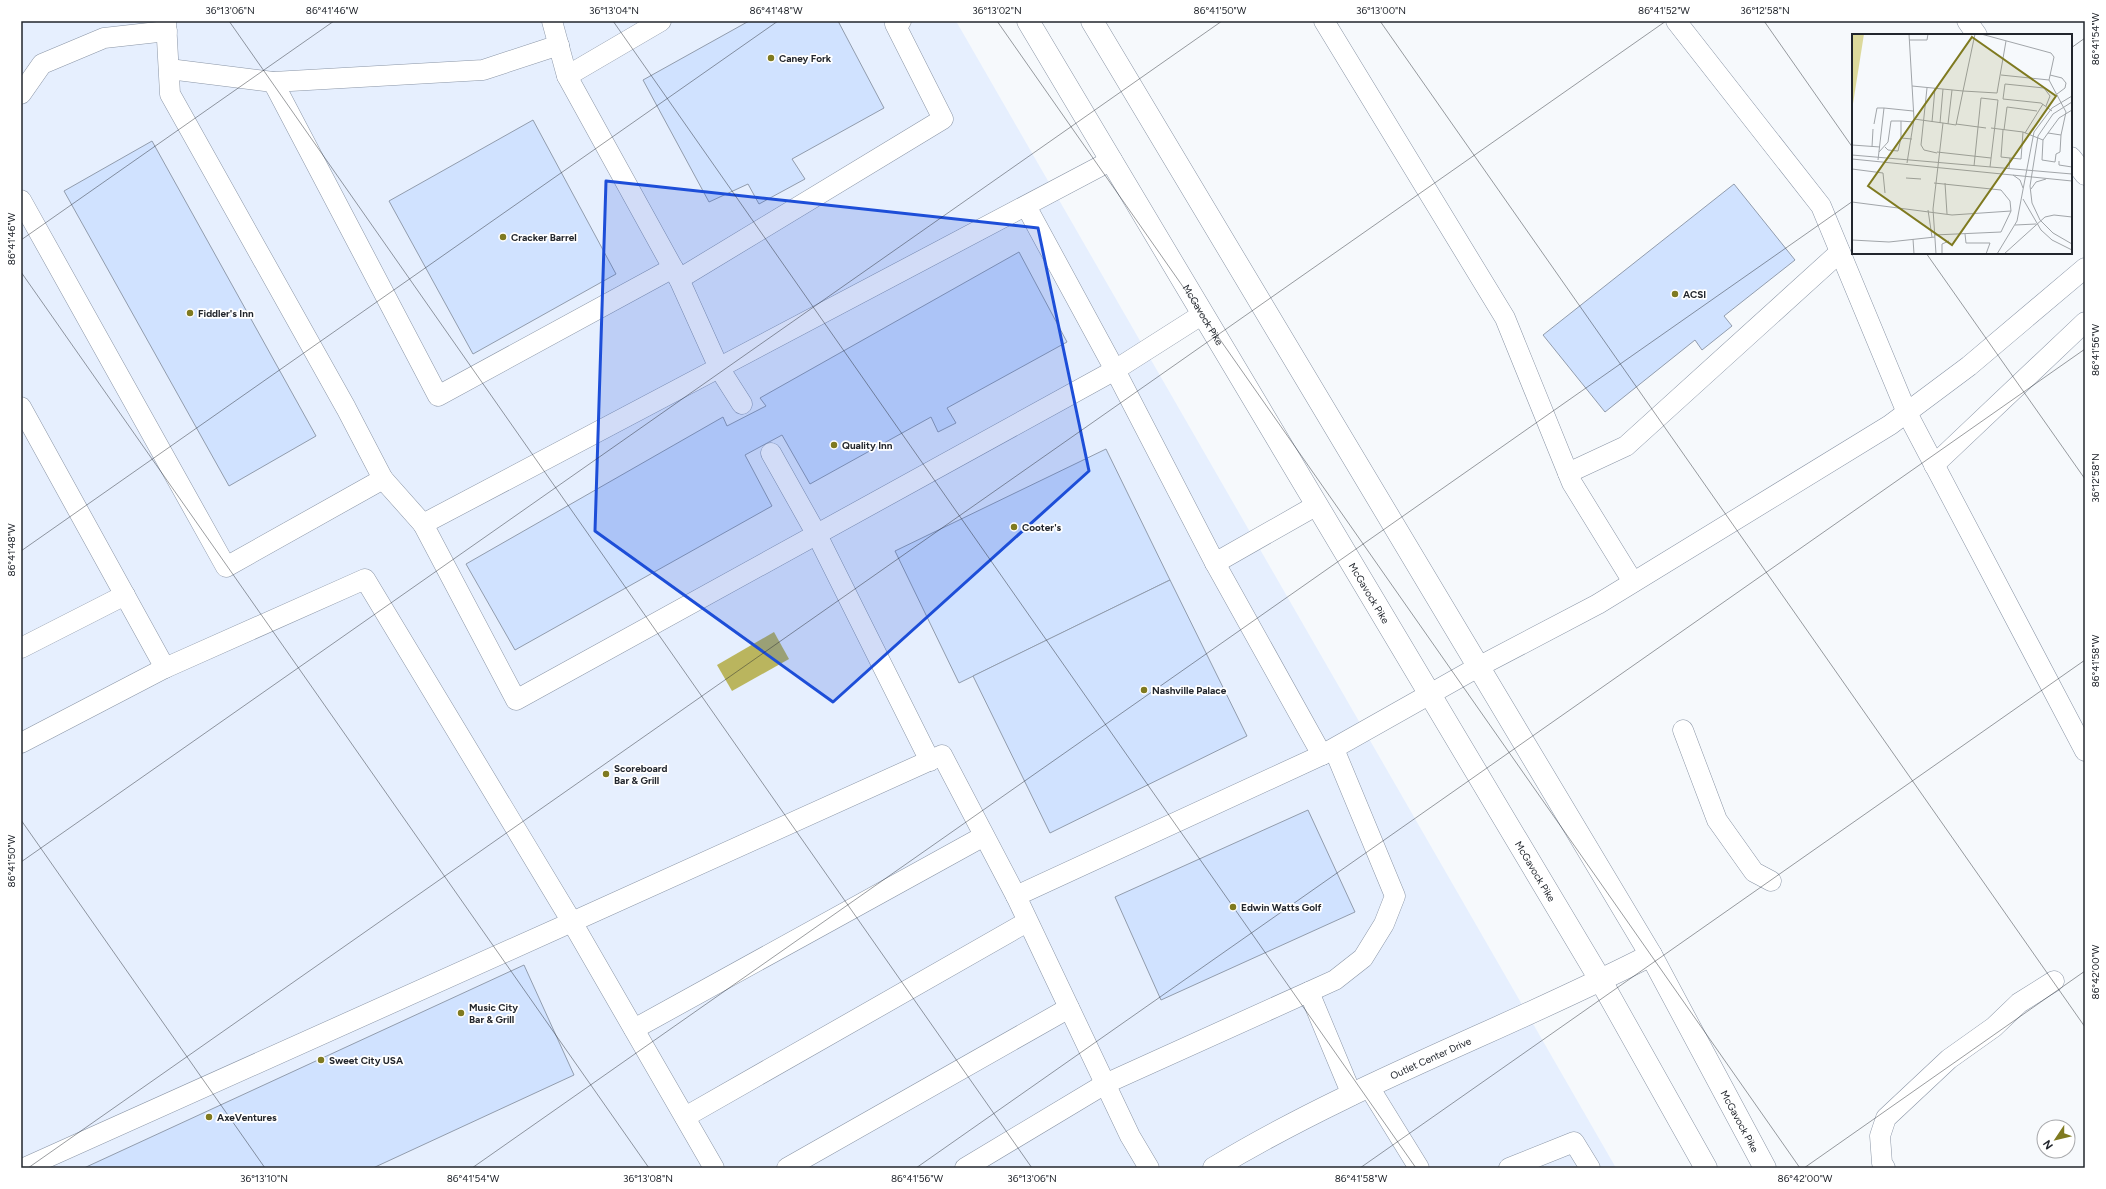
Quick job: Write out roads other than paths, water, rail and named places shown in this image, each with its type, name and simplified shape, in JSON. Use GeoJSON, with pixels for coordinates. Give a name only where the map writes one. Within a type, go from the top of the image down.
{"type":"FeatureCollection","features":[{"type":"Feature","properties":{"kind":"street","name":"McGavock Pike"},"geometry":{"type":"LineString","coordinates":[[1028,21],[1601,981],[1706,1168]]}},
{"type":"Feature","properties":{"kind":"street","name":"McGavock Pike"},"geometry":{"type":"LineString","coordinates":[[1092,21],[1651,956],[1765,1168]]}},
{"type":"Feature","properties":{"kind":"street","name":"Outlet Center Drive"},"geometry":{"type":"LineString","coordinates":[[1214,1168],[1255,1143],[1361,1091],[1601,981],[1651,956]]}},
{"type":"Feature","properties":{"kind":"lane"},"geometry":{"type":"LineString","coordinates":[[552,21],[567,76],[676,274],[719,368],[742,404]]}},
{"type":"Feature","properties":{"kind":"lane"},"geometry":{"type":"LineString","coordinates":[[567,76],[661,21]]}},
{"type":"Feature","properties":{"kind":"lane"},"geometry":{"type":"LineString","coordinates":[[1324,21],[1505,318],[1572,482],[1633,582]]}},
{"type":"Feature","properties":{"kind":"lane"},"geometry":{"type":"LineString","coordinates":[[1676,21],[1821,206],[1907,413],[2085,751]]}},
{"type":"Feature","properties":{"kind":"lane"},"geometry":{"type":"LineString","coordinates":[[1966,21],[1976,34]]}},
{"type":"Feature","properties":{"kind":"lane"},"geometry":{"type":"LineString","coordinates":[[273,82],[438,396],[676,274],[943,120],[896,22]]}},
{"type":"Feature","properties":{"kind":"lane"},"geometry":{"type":"LineString","coordinates":[[21,94],[42,64],[104,38],[166,26],[170,94],[346,408],[383,479],[423,524],[516,700],[1114,370],[1203,314]]}},
{"type":"Feature","properties":{"kind":"lane"},"geometry":{"type":"LineString","coordinates":[[169,69],[273,82],[483,70],[559,45]]}},
{"type":"Feature","properties":{"kind":"lane"},"geometry":{"type":"LineString","coordinates":[[2072,158],[2085,175]]}},
{"type":"Feature","properties":{"kind":"lane"},"geometry":{"type":"LineString","coordinates":[[423,524],[1112,160]]}},
{"type":"Feature","properties":{"kind":"lane"},"geometry":{"type":"LineString","coordinates":[[21,200],[226,567],[383,479]]}},
{"type":"Feature","properties":{"kind":"lane"},"geometry":{"type":"LineString","coordinates":[[965,1168],[1105,1084],[1335,980],[1363,958],[1384,924],[1395,896],[1328,752],[1216,563],[1026,206]]}},
{"type":"Feature","properties":{"kind":"lane"},"geometry":{"type":"LineString","coordinates":[[1568,473],[1626,446],[1840,252]]}},
{"type":"Feature","properties":{"kind":"lane"},"geometry":{"type":"LineString","coordinates":[[1016,896],[1328,752],[1478,667],[1598,604],[1890,425],[1969,366],[2085,268]]}},
{"type":"Feature","properties":{"kind":"lane"},"geometry":{"type":"LineString","coordinates":[[1934,466],[2085,322]]}},
{"type":"Feature","properties":{"kind":"lane"},"geometry":{"type":"LineString","coordinates":[[21,407],[165,668]]}},
{"type":"Feature","properties":{"kind":"lane"},"geometry":{"type":"LineString","coordinates":[[771,453],[817,535],[930,761]]}},
{"type":"Feature","properties":{"kind":"lane"},"geometry":{"type":"LineString","coordinates":[[1216,563],[1318,505]]}},
{"type":"Feature","properties":{"kind":"lane"},"geometry":{"type":"LineString","coordinates":[[21,743],[165,668],[365,579],[572,922],[714,1168]]}},
{"type":"Feature","properties":{"kind":"lane"},"geometry":{"type":"LineString","coordinates":[[21,648],[125,595]]}},
{"type":"Feature","properties":{"kind":"lane"},"geometry":{"type":"LineString","coordinates":[[1683,730],[1717,820],[1754,872],[1771,881]]}},
{"type":"Feature","properties":{"kind":"lane"},"geometry":{"type":"LineString","coordinates":[[24,1168],[942,755],[1016,896],[1130,1136],[1149,1168]]}},
{"type":"Feature","properties":{"kind":"lane"},"geometry":{"type":"LineString","coordinates":[[634,1029],[984,836]]}},
{"type":"Feature","properties":{"kind":"lane"},"geometry":{"type":"LineString","coordinates":[[685,1117],[1028,922]]}},
{"type":"Feature","properties":{"kind":"lane"},"geometry":{"type":"LineString","coordinates":[[1885,1168],[1882,1164],[1880,1136],[1886,1118],[1949,1059],[1994,1027],[2020,1003],[2054,981]]}},
{"type":"Feature","properties":{"kind":"lane"},"geometry":{"type":"LineString","coordinates":[[1309,992],[1361,1091],[1419,1168]]}},
{"type":"Feature","properties":{"kind":"lane"},"geometry":{"type":"LineString","coordinates":[[787,1168],[1069,1008]]}},
{"type":"Feature","properties":{"kind":"lane"},"geometry":{"type":"LineString","coordinates":[[1509,1168],[1574,1142],[1590,1168]]}},
{"type":"Feature","properties":{"kind":"place","name":"Caney Fork"},"geometry":{"type":"Point","coordinates":[771,58]}},
{"type":"Feature","properties":{"kind":"place","name":"Cracker Barrel"},"geometry":{"type":"Point","coordinates":[503,237]}},
{"type":"Feature","properties":{"kind":"place","name":"ACSI"},"geometry":{"type":"Point","coordinates":[1675,294]}},
{"type":"Feature","properties":{"kind":"place","name":"Fiddler's Inn"},"geometry":{"type":"Point","coordinates":[190,313]}},
{"type":"Feature","properties":{"kind":"place","name":"Quality Inn"},"geometry":{"type":"Point","coordinates":[834,445]}},
{"type":"Feature","properties":{"kind":"place","name":"Cooter's"},"geometry":{"type":"Point","coordinates":[1014,527]}},
{"type":"Feature","properties":{"kind":"place","name":"Nashville Palace"},"geometry":{"type":"Point","coordinates":[1144,690]}},
{"type":"Feature","properties":{"kind":"place","name":"Scoreboard Bar & Grill"},"geometry":{"type":"Point","coordinates":[606,774]}},
{"type":"Feature","properties":{"kind":"place","name":"Edwin Watts Golf"},"geometry":{"type":"Point","coordinates":[1233,907]}},
{"type":"Feature","properties":{"kind":"place","name":"Music City Bar & Grill"},"geometry":{"type":"Point","coordinates":[461,1013]}},
{"type":"Feature","properties":{"kind":"place","name":"Sweet City USA"},"geometry":{"type":"Point","coordinates":[321,1060]}},
{"type":"Feature","properties":{"kind":"place","name":"AxeVentures"},"geometry":{"type":"Point","coordinates":[209,1117]}}]}
